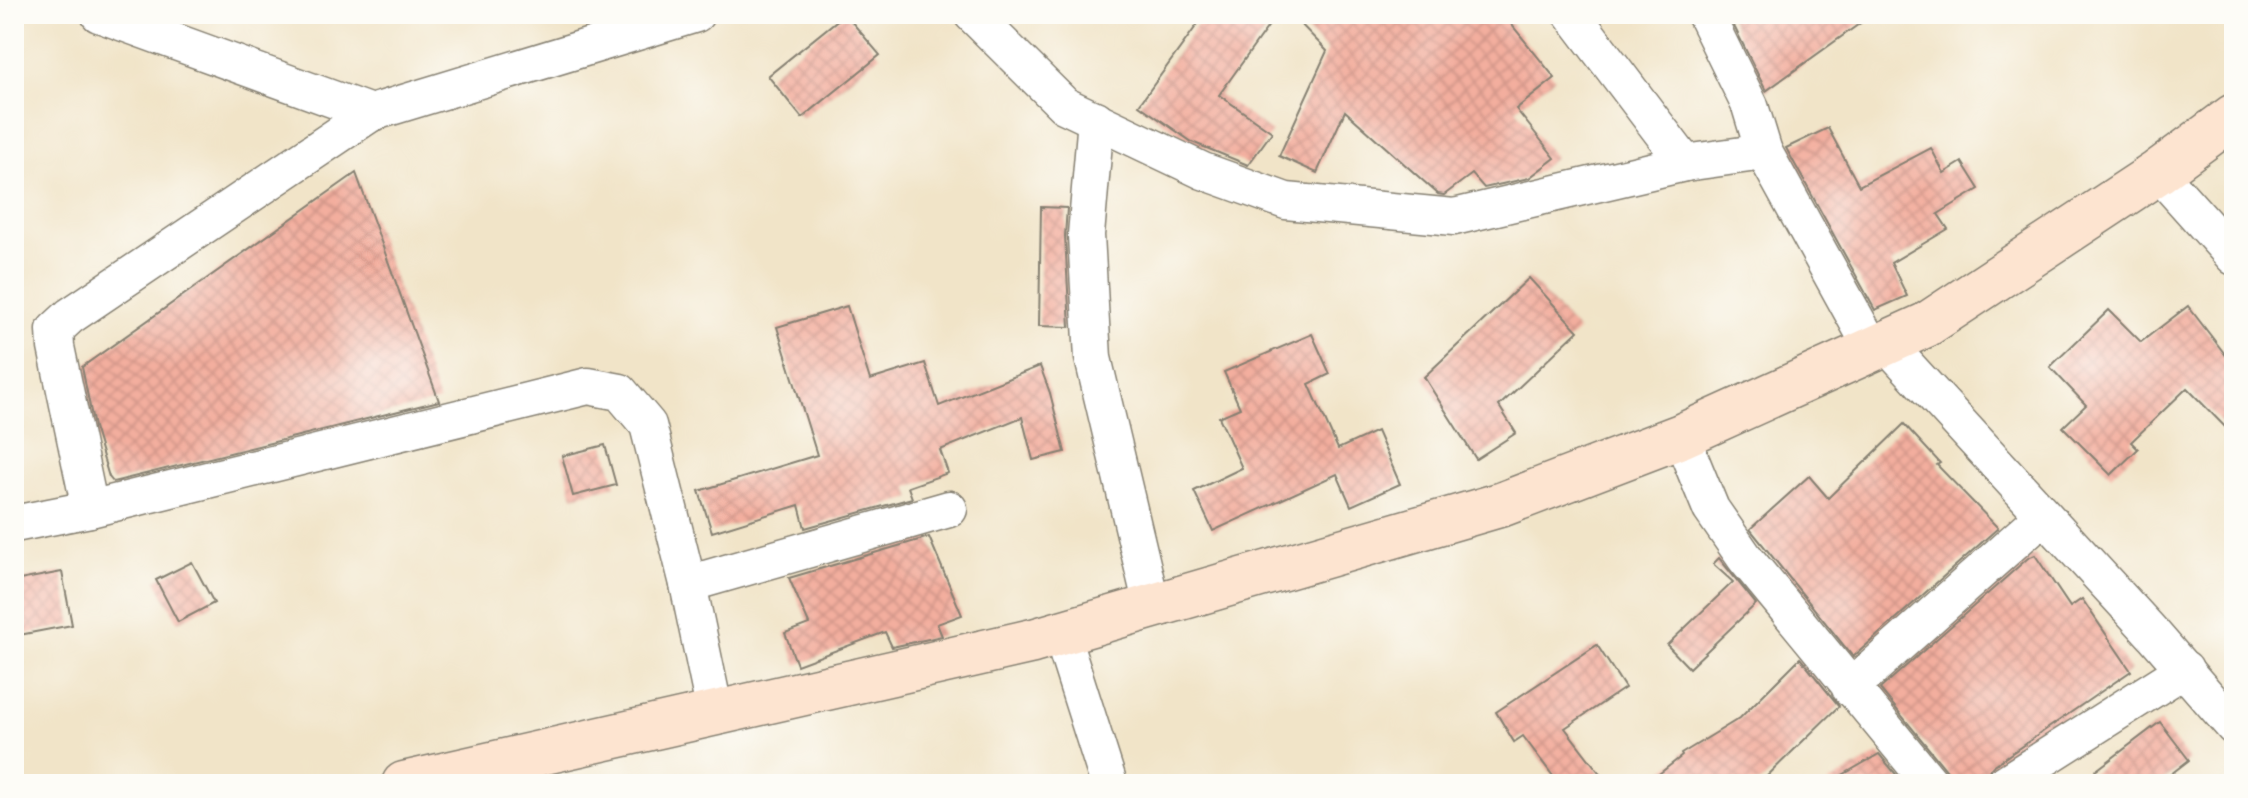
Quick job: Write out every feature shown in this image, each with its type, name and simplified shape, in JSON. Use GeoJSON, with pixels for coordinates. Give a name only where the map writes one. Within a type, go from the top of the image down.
{"type":"FeatureCollection","features":[{"type":"Feature","properties":{"kind":"main road"},"geometry":{"type":"LineString","coordinates":[[404,784],[1061,633],[1503,504],[1681,436],[1926,325],[2158,172],[2234,116]]}},
{"type":"Feature","properties":{"kind":"street"},"geometry":{"type":"LineString","coordinates":[[99,14],[371,113]]}},
{"type":"Feature","properties":{"kind":"street"},"geometry":{"type":"LineString","coordinates":[[90,509],[56,347],[55,330],[70,316],[371,113],[696,14]]}},
{"type":"Feature","properties":{"kind":"street"},"geometry":{"type":"LineString","coordinates":[[972,14],[1064,105],[1203,171],[1286,201],[1454,217],[1685,163],[1764,152]]}},
{"type":"Feature","properties":{"kind":"street"},"geometry":{"type":"LineString","coordinates":[[1572,14],[1685,163]]}},
{"type":"Feature","properties":{"kind":"street"},"geometry":{"type":"LineString","coordinates":[[1705,14],[1750,106],[1764,152],[1878,345],[2043,516],[2185,669],[2234,727]]}},
{"type":"Feature","properties":{"kind":"street"},"geometry":{"type":"LineString","coordinates":[[1096,119],[1086,235],[1093,358],[1152,606]]}},
{"type":"Feature","properties":{"kind":"street"},"geometry":{"type":"LineString","coordinates":[[2158,172],[2234,257]]}},
{"type":"Feature","properties":{"kind":"street"},"geometry":{"type":"LineString","coordinates":[[14,524],[90,509],[588,386],[620,392],[648,425],[688,584],[715,713]]}},
{"type":"Feature","properties":{"kind":"street"},"geometry":{"type":"LineString","coordinates":[[1681,436],[1711,509],[1764,584],[1931,784]]}},
{"type":"Feature","properties":{"kind":"street"},"geometry":{"type":"LineString","coordinates":[[688,584],[949,509]]}},
{"type":"Feature","properties":{"kind":"street"},"geometry":{"type":"LineString","coordinates":[[1850,688],[2043,516]]}},
{"type":"Feature","properties":{"kind":"street"},"geometry":{"type":"LineString","coordinates":[[1061,633],[1109,784]]}},
{"type":"Feature","properties":{"kind":"street"},"geometry":{"type":"LineString","coordinates":[[2004,784],[2185,669]]}},
{"type":"Feature","properties":{"kind":"building"},"geometry":{"type":"Polygon","coordinates":[[[845,14],[880,55],[802,118],[768,76],[845,14]]]}},
{"type":"Feature","properties":{"kind":"building"},"geometry":{"type":"Polygon","coordinates":[[[1205,14],[1277,14],[1219,95],[1272,132],[1248,165],[1192,142],[1139,105],[1205,14]]]}},
{"type":"Feature","properties":{"kind":"building"},"geometry":{"type":"Polygon","coordinates":[[[1291,14],[1503,14],[1555,78],[1516,109],[1555,158],[1529,178],[1484,188],[1472,174],[1444,195],[1438,194],[1345,111],[1317,173],[1279,156],[1327,51],[1291,14]]]}},
{"type":"Feature","properties":{"kind":"building"},"geometry":{"type":"Polygon","coordinates":[[[1728,14],[1873,14],[1766,91],[1728,14]]]}},
{"type":"Feature","properties":{"kind":"building"},"geometry":{"type":"Polygon","coordinates":[[[1828,128],[1859,186],[1931,148],[1944,173],[1962,162],[1979,189],[1938,214],[1948,229],[1891,263],[1907,296],[1875,310],[1786,148],[1828,128]]]}},
{"type":"Feature","properties":{"kind":"building"},"geometry":{"type":"Polygon","coordinates":[[[356,173],[439,401],[113,482],[94,427],[82,367],[356,173]]]}},
{"type":"Feature","properties":{"kind":"building"},"geometry":{"type":"Polygon","coordinates":[[[1041,207],[1067,208],[1065,236],[1070,327],[1039,326],[1041,207]]]}},
{"type":"Feature","properties":{"kind":"building"},"geometry":{"type":"Polygon","coordinates":[[[1529,278],[1578,331],[1499,406],[1516,433],[1476,459],[1424,377],[1529,278]]]}},
{"type":"Feature","properties":{"kind":"building"},"geometry":{"type":"Polygon","coordinates":[[[847,306],[870,380],[925,363],[939,406],[1040,366],[1065,452],[1033,460],[1022,417],[940,450],[948,473],[908,487],[912,498],[805,528],[799,505],[712,532],[699,491],[817,455],[777,327],[847,306]]]}},
{"type":"Feature","properties":{"kind":"building"},"geometry":{"type":"Polygon","coordinates":[[[2188,306],[2234,366],[2234,436],[2187,388],[2131,442],[2138,449],[2111,475],[2063,427],[2086,405],[2050,367],[2109,310],[2141,342],[2188,306]]]}},
{"type":"Feature","properties":{"kind":"building"},"geometry":{"type":"Polygon","coordinates":[[[1312,334],[1330,374],[1309,384],[1338,449],[1377,431],[1400,484],[1351,506],[1337,474],[1213,531],[1194,491],[1242,468],[1219,417],[1240,408],[1224,372],[1312,334]]]}},
{"type":"Feature","properties":{"kind":"building"},"geometry":{"type":"Polygon","coordinates":[[[1904,424],[1940,463],[1937,465],[1998,528],[1853,657],[1750,529],[1809,476],[1828,498],[1904,424]]]}},
{"type":"Feature","properties":{"kind":"building"},"geometry":{"type":"Polygon","coordinates":[[[605,445],[616,485],[573,496],[562,456],[605,445]]]}},
{"type":"Feature","properties":{"kind":"building"},"geometry":{"type":"Polygon","coordinates":[[[929,537],[962,615],[937,624],[942,636],[892,647],[885,632],[797,665],[785,633],[809,624],[789,578],[929,537]]]}},
{"type":"Feature","properties":{"kind":"building"},"geometry":{"type":"Polygon","coordinates":[[[2035,555],[2070,607],[2082,599],[2131,671],[1993,766],[1983,784],[1951,784],[1947,771],[1880,689],[2035,555]]]}},
{"type":"Feature","properties":{"kind":"building"},"geometry":{"type":"Polygon","coordinates":[[[1719,558],[1756,604],[1689,668],[1667,645],[1733,582],[1713,564],[1719,558]]]}},
{"type":"Feature","properties":{"kind":"building"},"geometry":{"type":"Polygon","coordinates":[[[192,562],[214,603],[178,622],[156,580],[192,562]]]}},
{"type":"Feature","properties":{"kind":"building"},"geometry":{"type":"Polygon","coordinates":[[[62,572],[72,625],[14,636],[14,581],[62,572]]]}},
{"type":"Feature","properties":{"kind":"building"},"geometry":{"type":"Polygon","coordinates":[[[1597,645],[1625,688],[1565,728],[1608,784],[1559,784],[1523,736],[1514,742],[1496,712],[1597,645]]]}},
{"type":"Feature","properties":{"kind":"building"},"geometry":{"type":"Polygon","coordinates":[[[1800,658],[1839,706],[1759,784],[1646,784],[1681,754],[1740,718],[1800,658]]]}},
{"type":"Feature","properties":{"kind":"building"},"geometry":{"type":"Polygon","coordinates":[[[2160,722],[2189,760],[2158,784],[2078,784],[2160,722]]]}},
{"type":"Feature","properties":{"kind":"building"},"geometry":{"type":"Polygon","coordinates":[[[1879,754],[1904,784],[1827,784],[1879,754]]]}}]}
